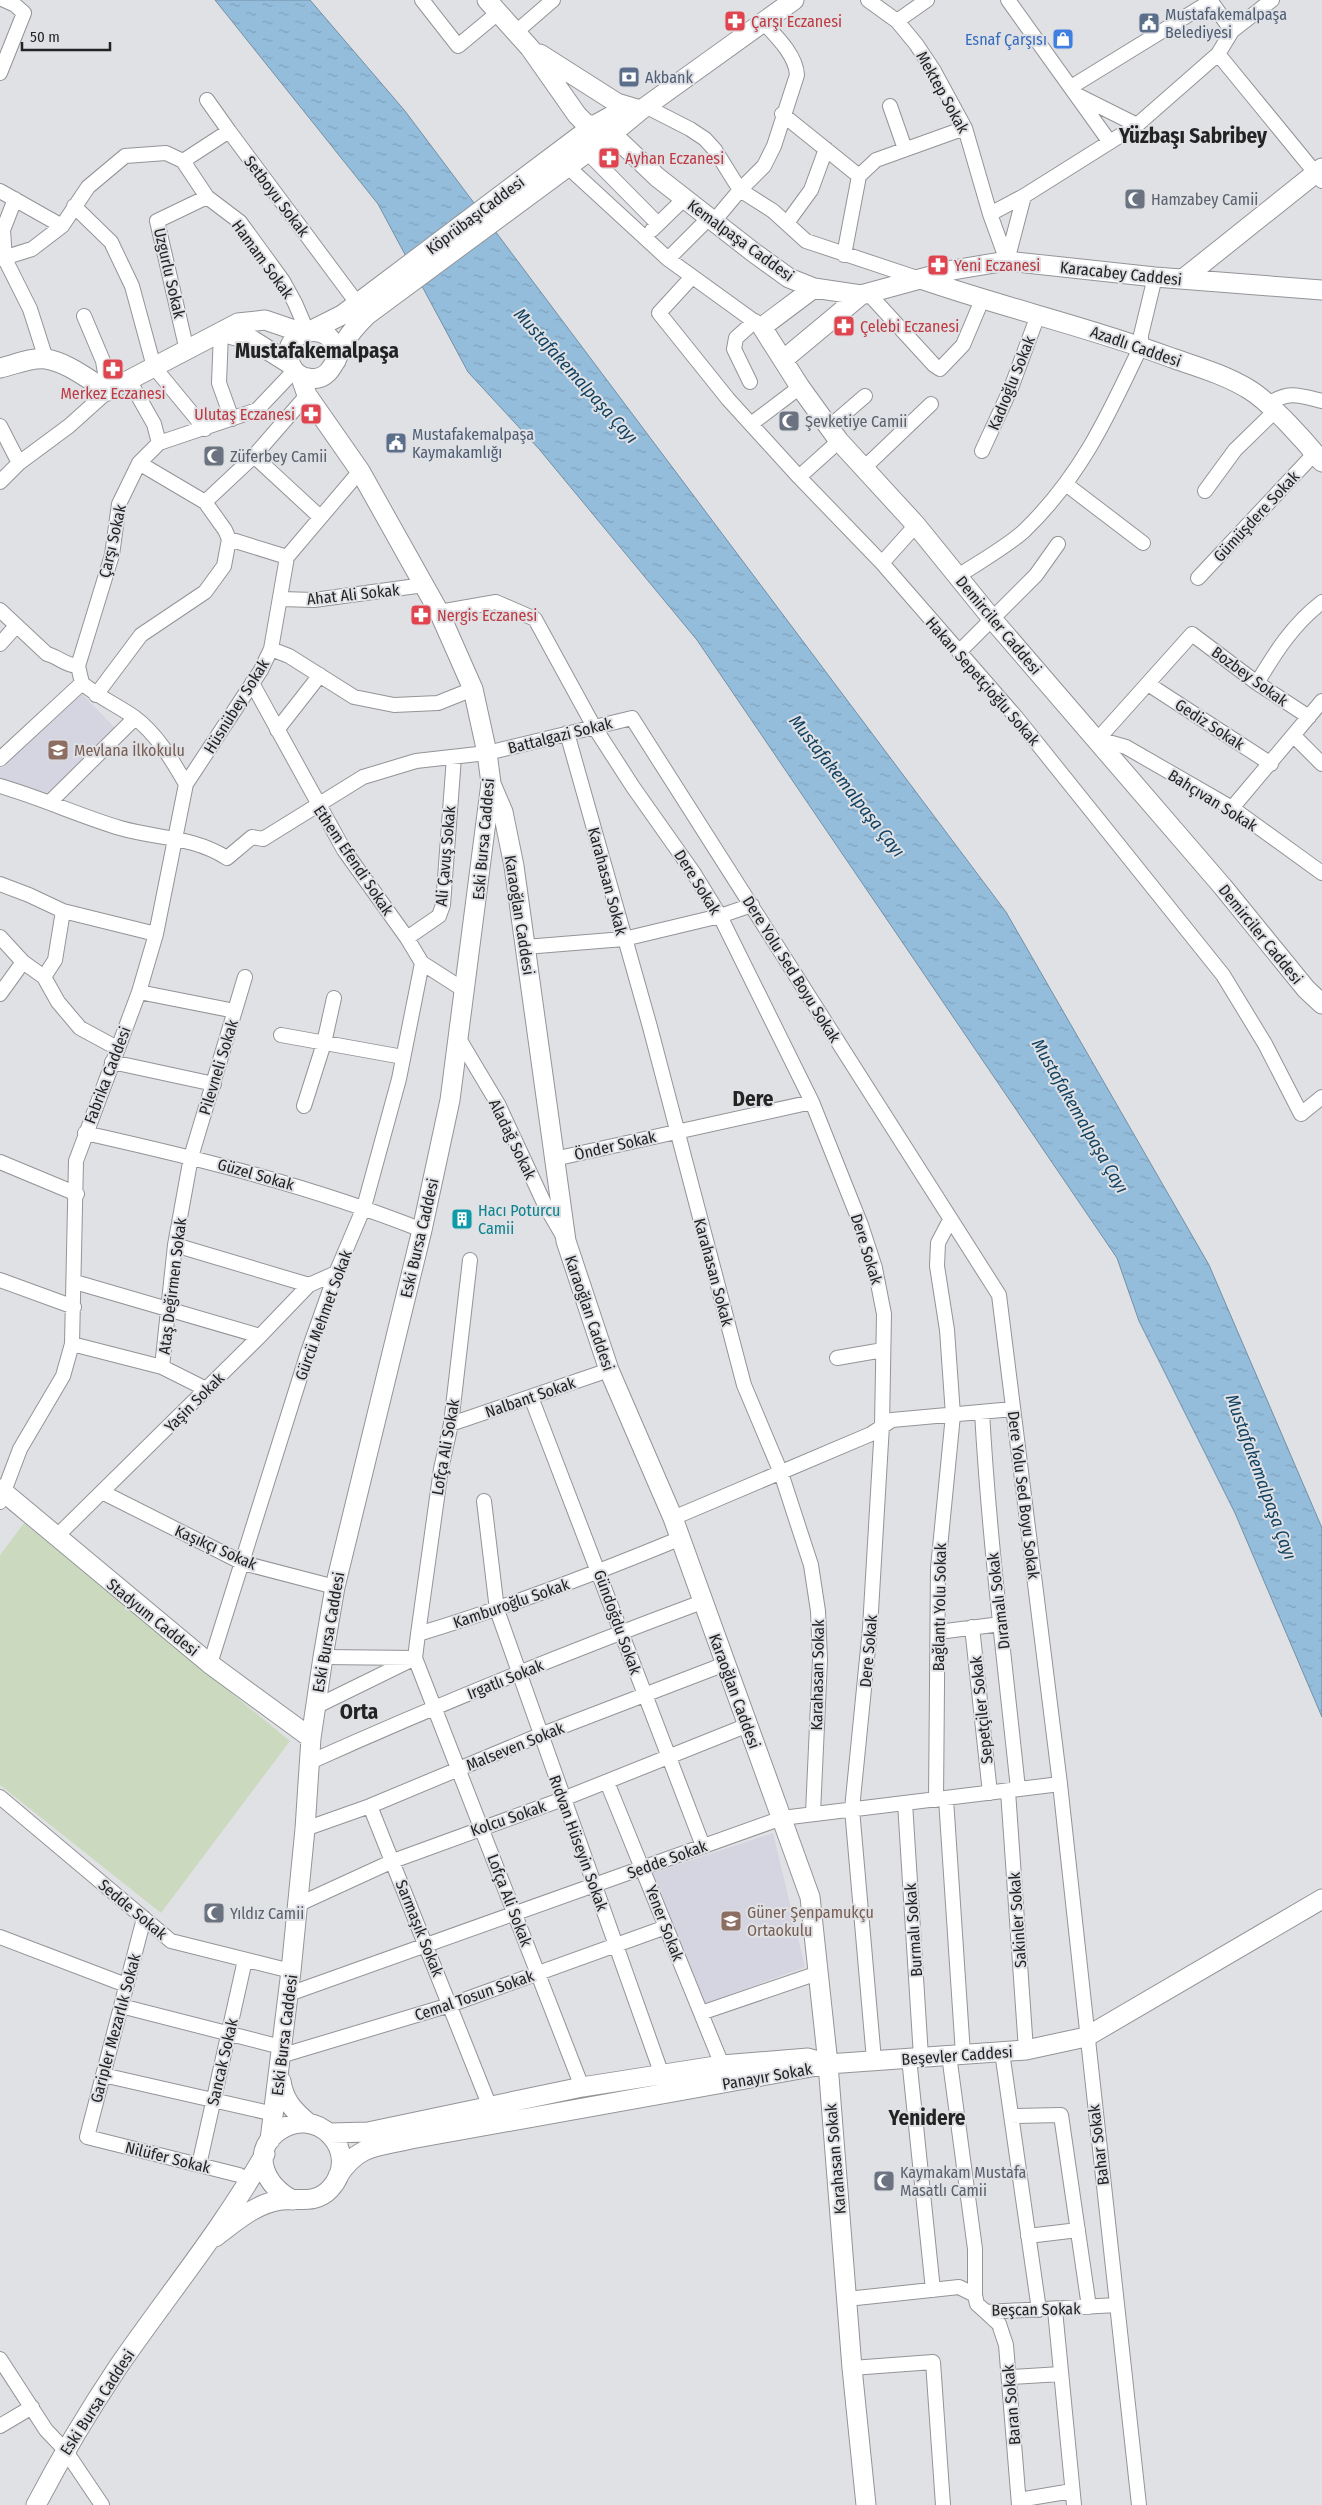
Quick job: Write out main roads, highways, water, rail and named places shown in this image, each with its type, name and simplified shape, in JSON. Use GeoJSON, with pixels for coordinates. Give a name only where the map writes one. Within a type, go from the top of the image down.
{"type":"FeatureCollection","features":[{"type":"Feature","properties":{"kind":"water","name":"Mustafakemalpaşa Çayı"},"geometry":{"type":"Polygon","coordinates":[[[215,0],[310,0],[405,111],[1006,912],[1209,1265],[1322,1528],[1322,1717],[1235,1513],[1139,1321],[1117,1258],[697,640],[539,449],[468,372],[378,204],[215,0]]]}},
{"type":"Feature","properties":{"kind":"place","name":"Çarşı Eczanesi"},"geometry":{"type":"Point","coordinates":[735,21]}},
{"type":"Feature","properties":{"kind":"place","name":"Mustafakemalpaşa Belediyesi"},"geometry":{"type":"Point","coordinates":[1149,23]}},
{"type":"Feature","properties":{"kind":"place","name":"Esnaf Çarşısı"},"geometry":{"type":"Point","coordinates":[1063,39]}},
{"type":"Feature","properties":{"kind":"place","name":"Akbank"},"geometry":{"type":"Point","coordinates":[629,77]}},
{"type":"Feature","properties":{"kind":"place","name":"Ayhan Eczanesi"},"geometry":{"type":"Point","coordinates":[609,158]}},
{"type":"Feature","properties":{"kind":"place","name":"Hamzabey Camii"},"geometry":{"type":"Point","coordinates":[1135,199]}},
{"type":"Feature","properties":{"kind":"place","name":"Yeni Eczanesi"},"geometry":{"type":"Point","coordinates":[938,265]}},
{"type":"Feature","properties":{"kind":"place","name":"Çelebi Eczanesi"},"geometry":{"type":"Point","coordinates":[844,326]}},
{"type":"Feature","properties":{"kind":"place","name":"Merkez Eczanesi"},"geometry":{"type":"Point","coordinates":[113,369]}},
{"type":"Feature","properties":{"kind":"place","name":"Ulutaş Eczanesi"},"geometry":{"type":"Point","coordinates":[311,414]}},
{"type":"Feature","properties":{"kind":"place","name":"Şevketiye Camii"},"geometry":{"type":"Point","coordinates":[789,421]}},
{"type":"Feature","properties":{"kind":"place","name":"Mustafakemalpaşa Kaymakamlığı"},"geometry":{"type":"Point","coordinates":[396,443]}},
{"type":"Feature","properties":{"kind":"place","name":"Züferbey Camii"},"geometry":{"type":"Point","coordinates":[214,456]}},
{"type":"Feature","properties":{"kind":"place","name":"Nergis Eczanesi"},"geometry":{"type":"Point","coordinates":[421,615]}},
{"type":"Feature","properties":{"kind":"place","name":"Mevlana İlkokulu"},"geometry":{"type":"Point","coordinates":[58,750]}},
{"type":"Feature","properties":{"kind":"place","name":"Hacı Poturcu Camii"},"geometry":{"type":"Point","coordinates":[462,1219]}},
{"type":"Feature","properties":{"kind":"place","name":"Yıldız Camii"},"geometry":{"type":"Point","coordinates":[214,1913]}},
{"type":"Feature","properties":{"kind":"place","name":"Güner Şenpamukçu Ortaokulu"},"geometry":{"type":"Point","coordinates":[731,1921]}},
{"type":"Feature","properties":{"kind":"place","name":"Kaymakam Mustafa Masatlı Camii"},"geometry":{"type":"Point","coordinates":[884,2181]}},
{"type":"Feature","properties":{"kind":"district","name":"Yüzbaşı Sabribey"},"geometry":{"type":"Point","coordinates":[1193,136]}},
{"type":"Feature","properties":{"kind":"district","name":"Mustafakemalpaşa"},"geometry":{"type":"Point","coordinates":[317,351]}},
{"type":"Feature","properties":{"kind":"district","name":"Dere"},"geometry":{"type":"Point","coordinates":[753,1099]}},
{"type":"Feature","properties":{"kind":"district","name":"Orta"},"geometry":{"type":"Point","coordinates":[359,1712]}},
{"type":"Feature","properties":{"kind":"district","name":"Yenidere"},"geometry":{"type":"Point","coordinates":[927,2118]}}]}
